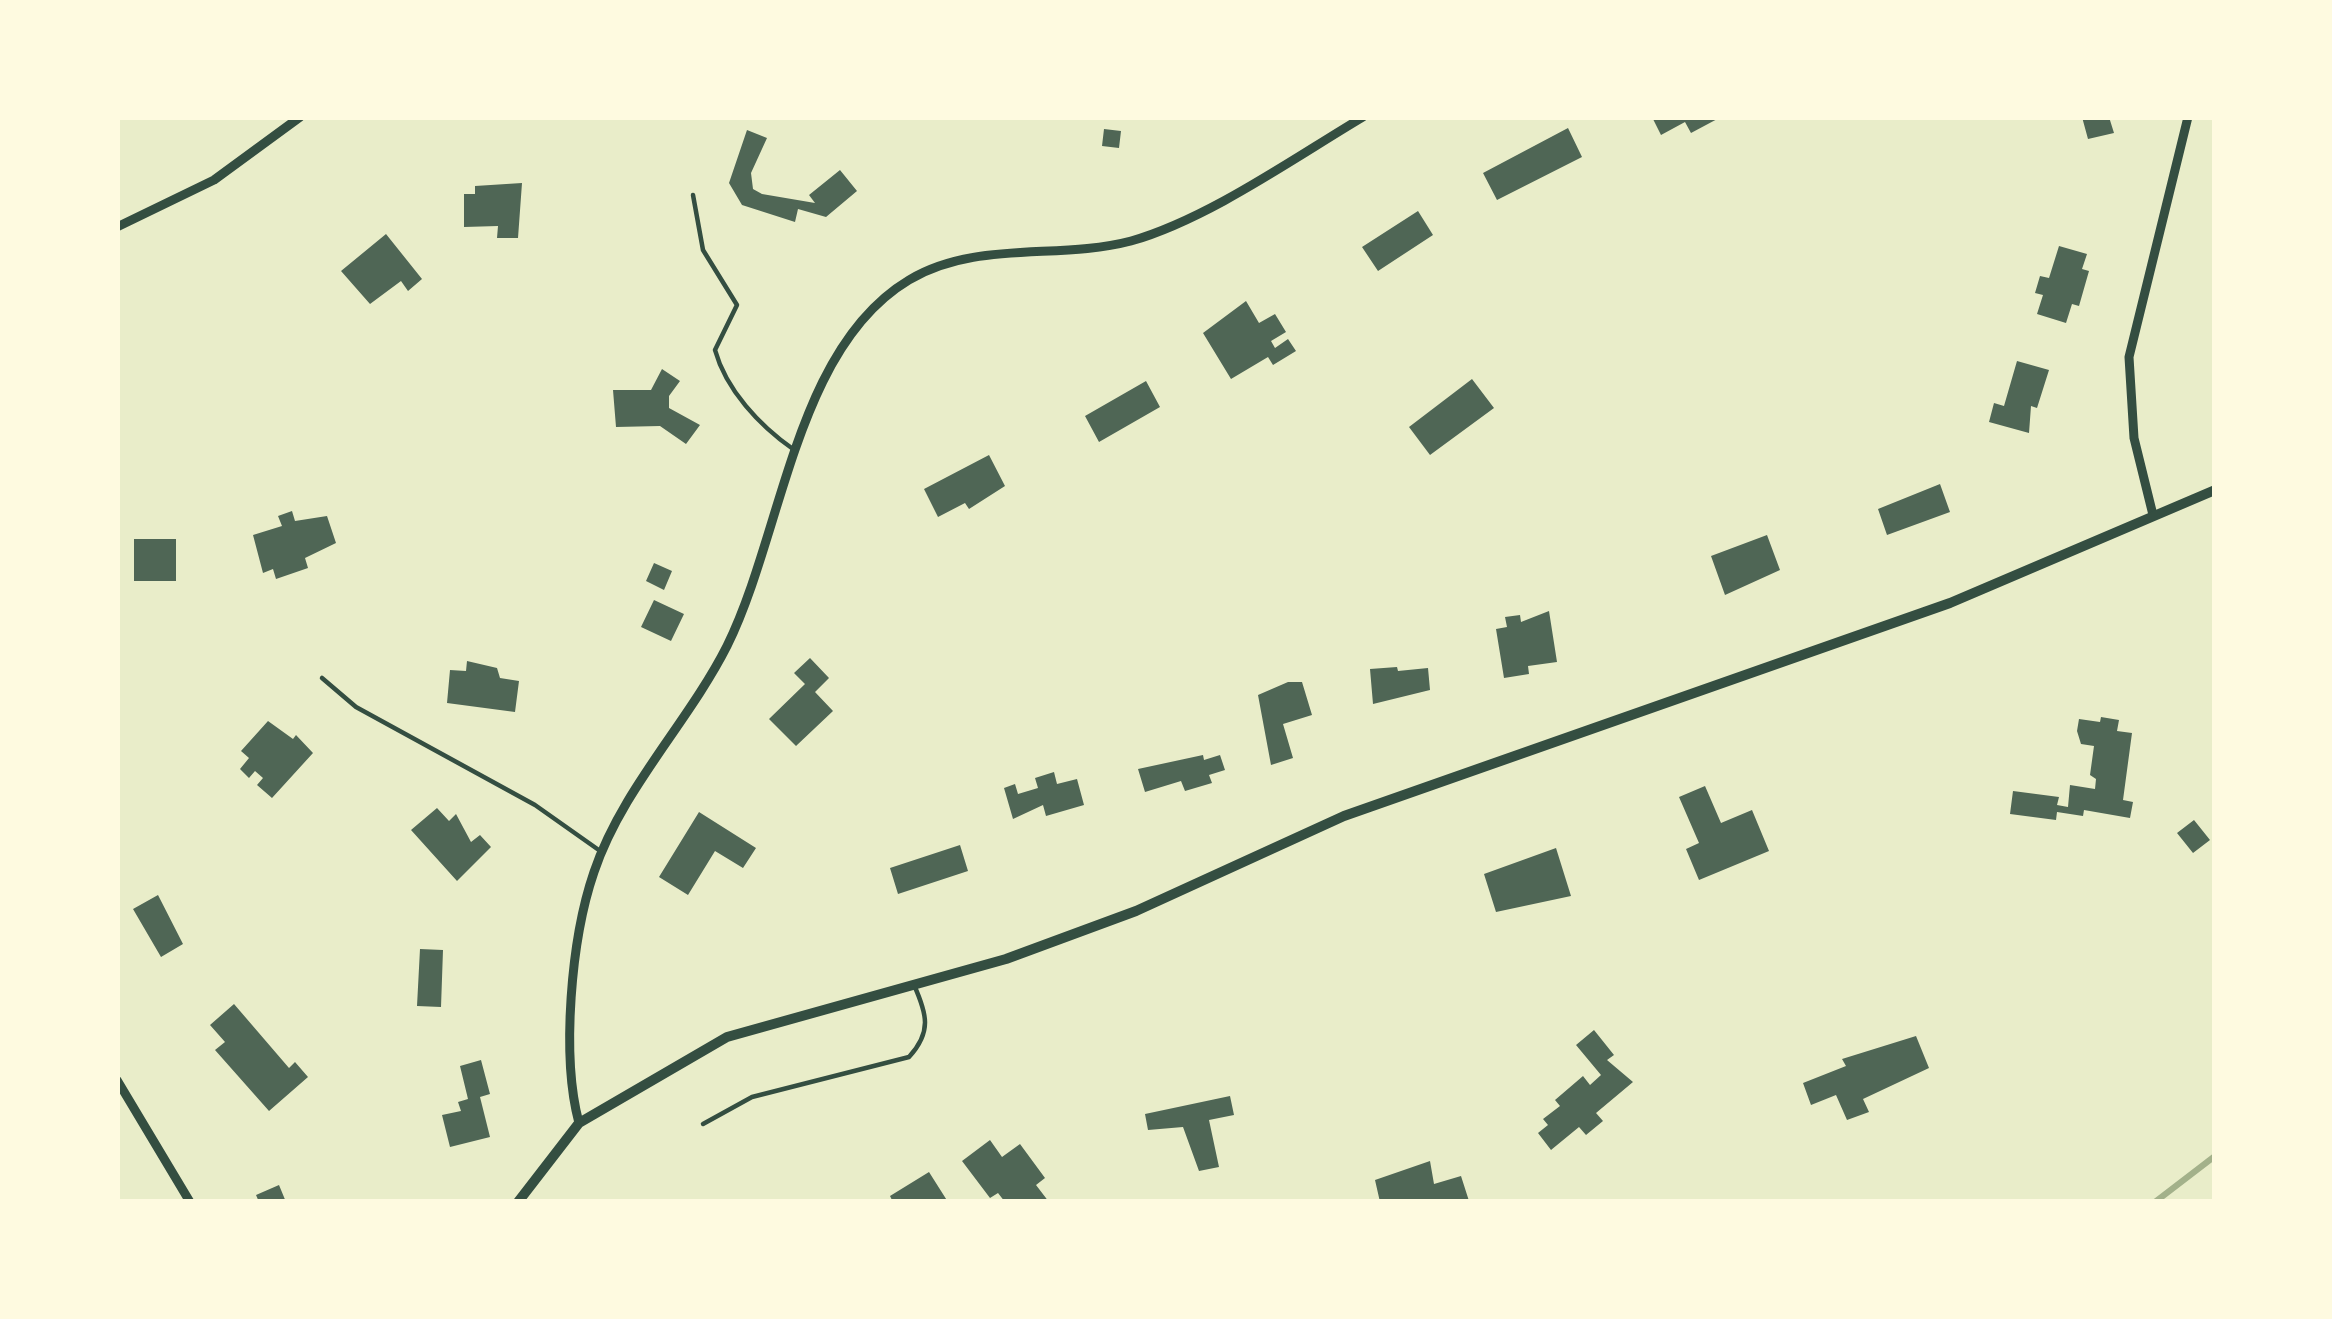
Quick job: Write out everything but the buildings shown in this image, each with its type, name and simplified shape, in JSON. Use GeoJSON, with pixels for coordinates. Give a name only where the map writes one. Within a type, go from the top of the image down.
{"type":"FeatureCollection","features":[{"type":"Feature","properties":{"kind":"street"},"geometry":{"type":"LineString","coordinates":[[117,227],[214,179],[301,117]]}},
{"type":"Feature","properties":{"kind":"street"},"geometry":{"type":"LineString","coordinates":[[579,1123],[572,1095],[581,922],[603,853],[726,647],[764,558],[820,384],[843,342],[872,309],[909,280],[977,256],[1132,240],[1283,165],[1363,117]]}},
{"type":"Feature","properties":{"kind":"street"},"geometry":{"type":"LineString","coordinates":[[2153,515],[2134,438],[2129,357],[2188,117]]}},
{"type":"Feature","properties":{"kind":"street"},"geometry":{"type":"LineString","coordinates":[[518,1202],[579,1123],[727,1037],[1006,959],[1136,911],[1344,816],[1950,604],[2215,490]]}},
{"type":"Feature","properties":{"kind":"street"},"geometry":{"type":"LineString","coordinates":[[117,1080],[190,1202]]}},
{"type":"Feature","properties":{"kind":"lane"},"geometry":{"type":"LineString","coordinates":[[692,195],[703,250],[737,305],[715,350],[720,369],[771,433],[798,452]]}},
{"type":"Feature","properties":{"kind":"lane"},"geometry":{"type":"LineString","coordinates":[[322,678],[356,707],[535,805],[603,853]]}},
{"type":"Feature","properties":{"kind":"lane"},"geometry":{"type":"LineString","coordinates":[[703,1124],[752,1097],[909,1058],[922,1043],[928,1020],[914,985]]}},
{"type":"Feature","properties":{"kind":"waterway"},"geometry":{"type":"LineString","coordinates":[[2155,1202],[2215,1156]]}}]}
